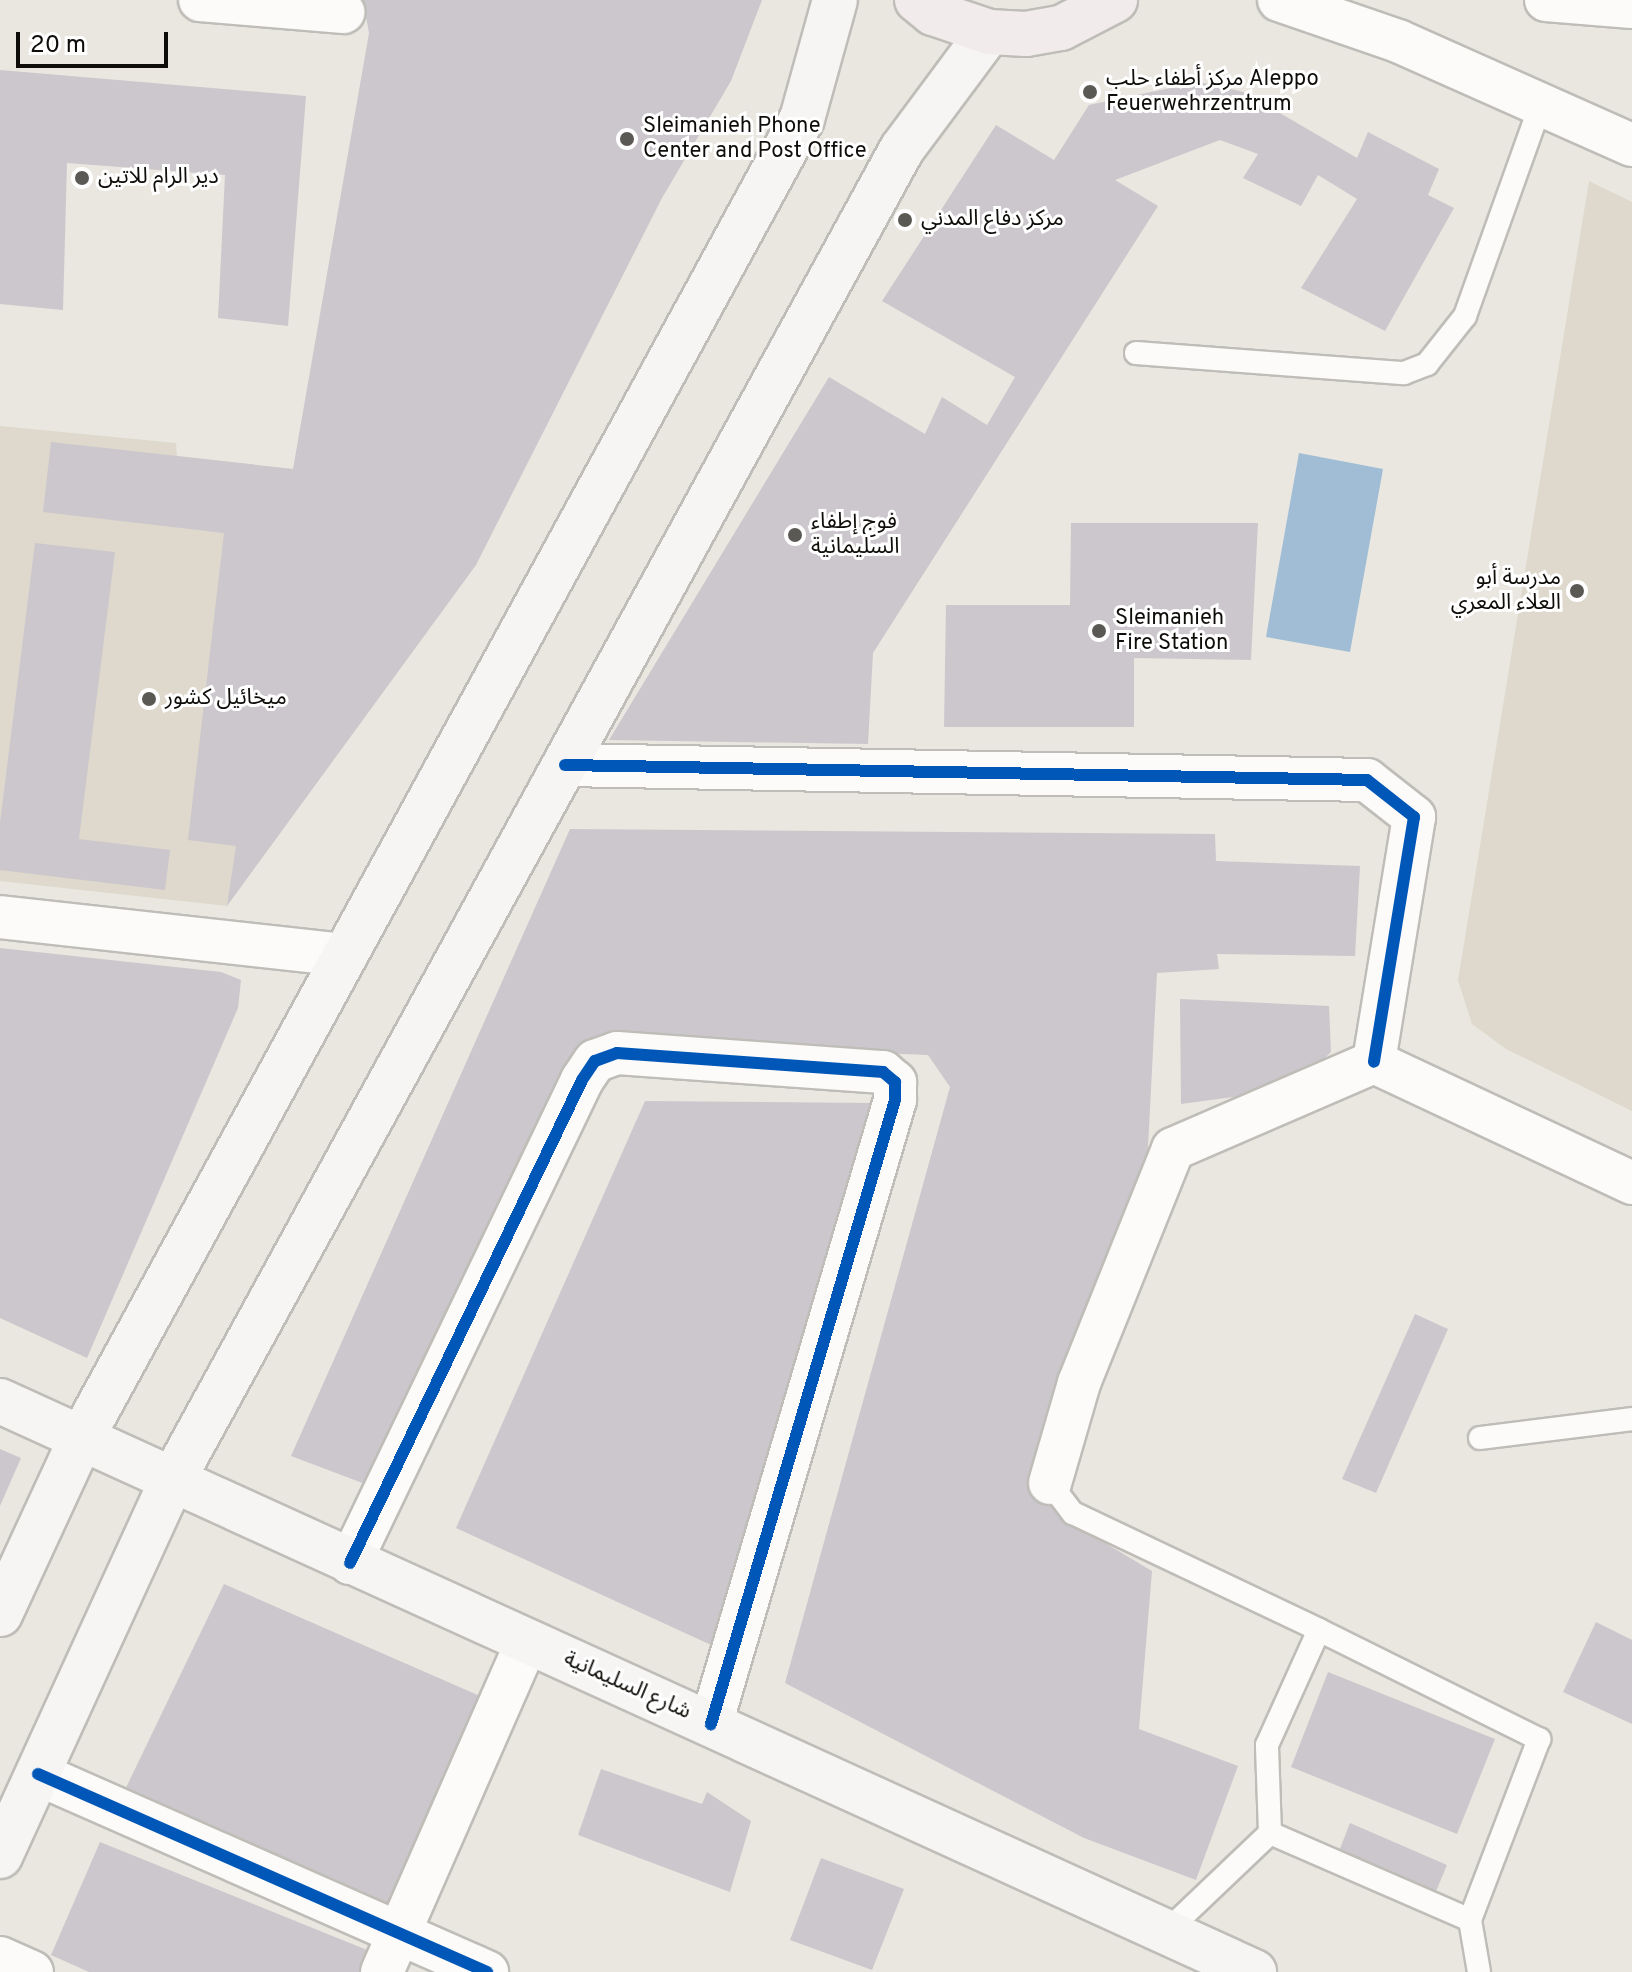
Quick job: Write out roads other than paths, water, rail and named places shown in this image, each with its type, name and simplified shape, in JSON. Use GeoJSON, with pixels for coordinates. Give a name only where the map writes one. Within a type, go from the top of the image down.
{"type":"FeatureCollection","features":[{"type":"Feature","properties":{"kind":"main road"},"geometry":{"type":"LineString","coordinates":[[0,1614],[81,1439],[802,119],[835,0]]}},
{"type":"Feature","properties":{"kind":"main road"},"geometry":{"type":"LineString","coordinates":[[917,0],[933,13],[989,32],[1026,34],[1061,28],[1115,0]]}},
{"type":"Feature","properties":{"kind":"main road"},"geometry":{"type":"LineString","coordinates":[[0,1856],[171,1483],[902,149],[989,32]]}},
{"type":"Feature","properties":{"kind":"main road","name":"شارع السليمانية"},"geometry":{"type":"LineString","coordinates":[[0,1401],[171,1483],[711,1724],[1254,1972]]}},
{"type":"Feature","properties":{"kind":"street"},"geometry":{"type":"LineString","coordinates":[[200,0],[343,12]]}},
{"type":"Feature","properties":{"kind":"street"},"geometry":{"type":"LineString","coordinates":[[1279,0],[1398,41],[1632,145]]}},
{"type":"Feature","properties":{"kind":"street"},"geometry":{"type":"LineString","coordinates":[[1546,0],[1632,7]]}},
{"type":"Feature","properties":{"kind":"street"},"geometry":{"type":"LineString","coordinates":[[565,765],[1367,780],[1414,817],[1374,1062]]}},
{"type":"Feature","properties":{"kind":"street"},"geometry":{"type":"LineString","coordinates":[[0,917],[345,955]]}},
{"type":"Feature","properties":{"kind":"street"},"geometry":{"type":"LineString","coordinates":[[350,1563],[582,1080],[595,1061],[617,1053],[883,1072],[895,1082],[895,1100],[711,1724]]}},
{"type":"Feature","properties":{"kind":"street"},"geometry":{"type":"LineString","coordinates":[[1050,1483],[1079,1383],[1173,1149],[1374,1062],[1632,1183]]}},
{"type":"Feature","properties":{"kind":"street"},"geometry":{"type":"LineString","coordinates":[[382,1972],[527,1642]]}},
{"type":"Feature","properties":{"kind":"street"},"geometry":{"type":"LineString","coordinates":[[38,1774],[487,1972]]}},
{"type":"Feature","properties":{"kind":"street"},"geometry":{"type":"LineString","coordinates":[[0,1958],[32,1972]]}},
{"type":"Feature","properties":{"kind":"lane"},"geometry":{"type":"LineString","coordinates":[[1136,353],[1404,373],[1427,364],[1465,316],[1541,104]]}},
{"type":"Feature","properties":{"kind":"lane"},"geometry":{"type":"LineString","coordinates":[[1480,1438],[1632,1419]]}},
{"type":"Feature","properties":{"kind":"lane"},"geometry":{"type":"LineString","coordinates":[[1050,1483],[1073,1513],[1539,1739],[1470,1920],[1479,1972]]}},
{"type":"Feature","properties":{"kind":"lane"},"geometry":{"type":"LineString","coordinates":[[1166,1932],[1270,1833],[1267,1745],[1319,1630]]}},
{"type":"Feature","properties":{"kind":"lane"},"geometry":{"type":"LineString","coordinates":[[1270,1833],[1470,1920]]}},
{"type":"Feature","properties":{"kind":"water"},"geometry":{"type":"Polygon","coordinates":[[[1299,453],[1383,469],[1350,652],[1266,637],[1299,453]]]}},
{"type":"Feature","properties":{"kind":"place","name":"مركز أطفاء حلب Aleppo Feuerwehrzentrum"},"geometry":{"type":"Point","coordinates":[1090,92]}},
{"type":"Feature","properties":{"kind":"place","name":"Sleimanieh Phone Center and Post Office"},"geometry":{"type":"Point","coordinates":[627,139]}},
{"type":"Feature","properties":{"kind":"place","name":"دير الرام للاتين"},"geometry":{"type":"Point","coordinates":[82,178]}},
{"type":"Feature","properties":{"kind":"place","name":"مركز دفاع المدني"},"geometry":{"type":"Point","coordinates":[905,220]}},
{"type":"Feature","properties":{"kind":"place","name":"فوج إطفاء السليمانية"},"geometry":{"type":"Point","coordinates":[795,535]}},
{"type":"Feature","properties":{"kind":"place","name":"مدرسة أبو العلاء المعري"},"geometry":{"type":"Point","coordinates":[1577,591]}},
{"type":"Feature","properties":{"kind":"place","name":"Sleimanieh Fire Station"},"geometry":{"type":"Point","coordinates":[1099,631]}},
{"type":"Feature","properties":{"kind":"place","name":"ميخائيل كشور"},"geometry":{"type":"Point","coordinates":[149,699]}}]}
